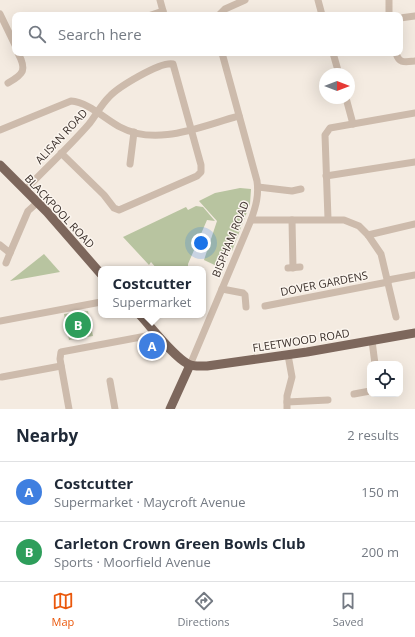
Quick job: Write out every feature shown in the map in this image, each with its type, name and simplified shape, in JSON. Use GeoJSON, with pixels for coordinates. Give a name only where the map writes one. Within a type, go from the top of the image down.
{"type":"FeatureCollection","features":[{"type":"Feature","properties":{"kind":"main road","name":"BLACKPOOL ROAD"},"geometry":{"type":"LineString","coordinates":[[1,168],[38,202],[98,271]]}},
{"type":"Feature","properties":{"kind":"main road"},"geometry":{"type":"LineString","coordinates":[[143,318],[179,358],[190,365],[170,409]]}},
{"type":"Feature","properties":{"kind":"main road","name":"FLEETWOOD ROAD"},"geometry":{"type":"LineString","coordinates":[[190,365],[207,366],[288,355],[415,333]]}},
{"type":"Feature","properties":{"kind":"street"},"geometry":{"type":"LineString","coordinates":[[160,0],[164,12]]}},
{"type":"Feature","properties":{"kind":"street"},"geometry":{"type":"LineString","coordinates":[[222,12],[244,0]]}},
{"type":"Feature","properties":{"kind":"street"},"geometry":{"type":"LineString","coordinates":[[318,0],[321,12]]}},
{"type":"Feature","properties":{"kind":"street"},"geometry":{"type":"LineString","coordinates":[[389,0],[389,12]]}},
{"type":"Feature","properties":{"kind":"street"},"geometry":{"type":"LineString","coordinates":[[0,14],[12,40]]}},
{"type":"Feature","properties":{"kind":"street"},"geometry":{"type":"LineString","coordinates":[[403,18],[415,16]]}},
{"type":"Feature","properties":{"kind":"street"},"geometry":{"type":"LineString","coordinates":[[9,73],[10,81],[19,77],[22,72],[23,62],[20,56]]}},
{"type":"Feature","properties":{"kind":"street","name":"BISPHAM ROAD"},"geometry":{"type":"LineString","coordinates":[[190,365],[251,220],[256,205],[258,187],[223,56]]}},
{"type":"Feature","properties":{"kind":"street"},"geometry":{"type":"LineString","coordinates":[[334,56],[337,68]]}},
{"type":"Feature","properties":{"kind":"street"},"geometry":{"type":"LineString","coordinates":[[396,56],[397,60],[400,62],[415,61]]}},
{"type":"Feature","properties":{"kind":"street","name":"ALISAN ROAD"},"geometry":{"type":"LineString","coordinates":[[25,190],[61,153],[97,113],[108,97],[117,89],[147,72],[171,63],[175,68],[191,129]]}},
{"type":"Feature","properties":{"kind":"street"},"geometry":{"type":"LineString","coordinates":[[22,72],[31,74]]}},
{"type":"Feature","properties":{"kind":"street"},"geometry":{"type":"LineString","coordinates":[[0,130],[71,101],[80,103],[120,127],[134,132],[163,136],[239,116]]}},
{"type":"Feature","properties":{"kind":"street"},"geometry":{"type":"LineString","coordinates":[[348,104],[353,124]]}},
{"type":"Feature","properties":{"kind":"street"},"geometry":{"type":"LineString","coordinates":[[328,220],[326,176],[327,130],[330,128],[415,113]]}},
{"type":"Feature","properties":{"kind":"street"},"geometry":{"type":"LineString","coordinates":[[61,153],[104,195],[114,208],[122,210],[199,174],[201,165],[191,129]]}},
{"type":"Feature","properties":{"kind":"street"},"geometry":{"type":"LineString","coordinates":[[130,164],[134,132]]}},
{"type":"Feature","properties":{"kind":"street"},"geometry":{"type":"LineString","coordinates":[[326,176],[415,162]]}},
{"type":"Feature","properties":{"kind":"street"},"geometry":{"type":"LineString","coordinates":[[258,187],[286,191],[302,189]]}},
{"type":"Feature","properties":{"kind":"street"},"geometry":{"type":"LineString","coordinates":[[6,262],[28,211],[38,202]]}},
{"type":"Feature","properties":{"kind":"street"},"geometry":{"type":"LineString","coordinates":[[251,220],[344,220],[353,222],[359,226],[368,235],[381,254],[396,317]]}},
{"type":"Feature","properties":{"kind":"street"},"geometry":{"type":"LineString","coordinates":[[292,220],[294,268]]}},
{"type":"Feature","properties":{"kind":"street"},"geometry":{"type":"LineString","coordinates":[[368,235],[415,224]]}},
{"type":"Feature","properties":{"kind":"street"},"geometry":{"type":"LineString","coordinates":[[0,245],[10,253]]}},
{"type":"Feature","properties":{"kind":"street","name":"DOVER GARDENS"},"geometry":{"type":"LineString","coordinates":[[265,306],[415,275]]}},
{"type":"Feature","properties":{"kind":"street"},"geometry":{"type":"LineString","coordinates":[[222,289],[243,293],[245,295],[246,307]]}},
{"type":"Feature","properties":{"kind":"street"},"geometry":{"type":"LineString","coordinates":[[0,321],[98,303]]}},
{"type":"Feature","properties":{"kind":"street"},"geometry":{"type":"LineString","coordinates":[[69,409],[60,355],[65,351],[157,334]]}},
{"type":"Feature","properties":{"kind":"street"},"geometry":{"type":"LineString","coordinates":[[372,341],[375,361]]}},
{"type":"Feature","properties":{"kind":"street"},"geometry":{"type":"LineString","coordinates":[[288,355],[292,377],[287,406],[319,400],[328,400]]}},
{"type":"Feature","properties":{"kind":"street"},"geometry":{"type":"LineString","coordinates":[[2,377],[61,366]]}},
{"type":"Feature","properties":{"kind":"street"},"geometry":{"type":"LineString","coordinates":[[110,381],[115,409]]}},
{"type":"Feature","properties":{"kind":"street"},"geometry":{"type":"LineString","coordinates":[[354,394],[367,392]]}},
{"type":"Feature","properties":{"kind":"street"},"geometry":{"type":"LineString","coordinates":[[319,400],[320,409]]}},
{"type":"Feature","properties":{"kind":"green space"},"geometry":{"type":"Polygon","coordinates":[[[240,188],[251,189],[250,204],[232,251],[229,249],[221,268],[204,260],[217,221],[199,201],[215,193],[240,188]]]}},
{"type":"Feature","properties":{"kind":"green space"},"geometry":{"type":"Polygon","coordinates":[[[196,206],[203,207],[215,221],[207,220],[188,266],[154,266],[151,262],[149,265],[123,237],[186,207],[188,210],[196,206]]]}},
{"type":"Feature","properties":{"kind":"green space"},"geometry":{"type":"Polygon","coordinates":[[[44,254],[60,272],[10,281],[44,254]]]}},
{"type":"Feature","properties":{"kind":"green space"},"geometry":{"type":"Polygon","coordinates":[[[88,311],[93,336],[69,340],[64,314],[88,311]]]}},
{"type":"Feature","properties":{"kind":"place","name":"Carleton Crown Green Bowls Club"},"geometry":{"type":"Point","coordinates":[78,325]}},
{"type":"Feature","properties":{"kind":"place","name":"Costcutter"},"geometry":{"type":"Point","coordinates":[152,346]}}]}
